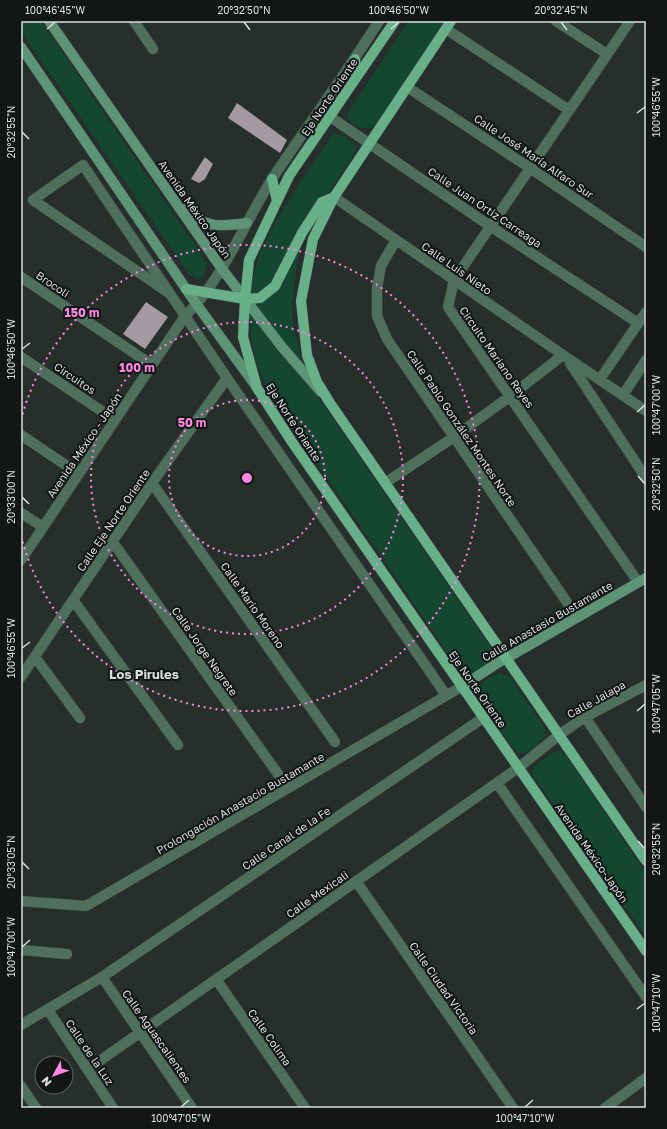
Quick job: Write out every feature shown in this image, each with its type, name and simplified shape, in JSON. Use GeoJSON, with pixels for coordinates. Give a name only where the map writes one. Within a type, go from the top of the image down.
{"type":"FeatureCollection","features":[{"type":"Feature","properties":{"kind":"main road","name":"Eje Norte Oriente"},"geometry":{"type":"LineString","coordinates":[[395,21],[289,176],[249,260],[243,337],[257,388],[292,442],[518,768]]}},
{"type":"Feature","properties":{"kind":"main road"},"geometry":{"type":"LineString","coordinates":[[449,25],[334,197],[313,239],[300,301],[307,355],[317,382],[330,402],[645,858]]}},
{"type":"Feature","properties":{"kind":"main road"},"geometry":{"type":"LineString","coordinates":[[355,59],[356,78]]}},
{"type":"Feature","properties":{"kind":"main road"},"geometry":{"type":"LineString","coordinates":[[272,179],[277,201]]}},
{"type":"Feature","properties":{"kind":"main road"},"geometry":{"type":"LineString","coordinates":[[186,289],[245,299],[260,298],[275,286],[302,233],[322,202],[334,197]]}},
{"type":"Feature","properties":{"kind":"main road","name":"Avenida México-Japón"},"geometry":{"type":"LineString","coordinates":[[518,768],[646,951]]}},
{"type":"Feature","properties":{"kind":"street","name":"Avenida México Japón"},"geometry":{"type":"LineString","coordinates":[[49,21],[222,269],[282,348],[330,402]]}},
{"type":"Feature","properties":{"kind":"street"},"geometry":{"type":"LineString","coordinates":[[134,21],[153,49]]}},
{"type":"Feature","properties":{"kind":"street","name":"Avenida México - Japón"},"geometry":{"type":"LineString","coordinates":[[21,560],[185,316],[197,305],[222,269],[272,179],[355,59],[379,21]]}},
{"type":"Feature","properties":{"kind":"street"},"geometry":{"type":"LineString","coordinates":[[556,21],[607,54]]}},
{"type":"Feature","properties":{"kind":"street","name":"Circuito Mariano Reyes"},"geometry":{"type":"LineString","coordinates":[[630,21],[454,280],[448,307],[510,397],[642,580]]}},
{"type":"Feature","properties":{"kind":"street"},"geometry":{"type":"LineString","coordinates":[[449,25],[569,110]]}},
{"type":"Feature","properties":{"kind":"street"},"geometry":{"type":"LineString","coordinates":[[21,47],[197,305],[257,388]]}},
{"type":"Feature","properties":{"kind":"street","name":"Calle José María Alfaro Sur"},"geometry":{"type":"LineString","coordinates":[[407,87],[646,247]]}},
{"type":"Feature","properties":{"kind":"street","name":"Calle Juan Ortiz Carreaga"},"geometry":{"type":"LineString","coordinates":[[320,110],[490,226],[638,323]]}},
{"type":"Feature","properties":{"kind":"street"},"geometry":{"type":"LineString","coordinates":[[170,293],[33,200],[83,165],[170,293],[227,378],[446,696]]}},
{"type":"Feature","properties":{"kind":"street","name":"Calle Luis Nieto"},"geometry":{"type":"LineString","coordinates":[[334,197],[565,357],[646,411]]}},
{"type":"Feature","properties":{"kind":"street"},"geometry":{"type":"LineString","coordinates":[[175,202],[193,216],[209,224],[224,226],[247,223]]}},
{"type":"Feature","properties":{"kind":"street","name":"Calle Pablo González Montes Norte"},"geometry":{"type":"LineString","coordinates":[[396,240],[382,266],[377,288],[377,316],[387,339],[577,617]]}},
{"type":"Feature","properties":{"kind":"street","name":"Brocoli"},"geometry":{"type":"LineString","coordinates":[[21,277],[152,365]]}},
{"type":"Feature","properties":{"kind":"street"},"geometry":{"type":"LineString","coordinates":[[600,379],[646,312]]}},
{"type":"Feature","properties":{"kind":"street","name":"Circuitos"},"geometry":{"type":"LineString","coordinates":[[21,356],[115,420]]}},
{"type":"Feature","properties":{"kind":"street"},"geometry":{"type":"LineString","coordinates":[[385,483],[454,437],[565,357]]}},
{"type":"Feature","properties":{"kind":"street","name":"Calle Luis Nieto"},"geometry":{"type":"LineString","coordinates":[[565,357],[646,478]]}},
{"type":"Feature","properties":{"kind":"street"},"geometry":{"type":"LineString","coordinates":[[623,395],[646,360]]}},
{"type":"Feature","properties":{"kind":"street","name":"Calle Eje Norte Oriente"},"geometry":{"type":"LineString","coordinates":[[21,677],[112,541],[227,378]]}},
{"type":"Feature","properties":{"kind":"street"},"geometry":{"type":"LineString","coordinates":[[21,435],[79,474]]}},
{"type":"Feature","properties":{"kind":"street","name":"Calle Mario Moreno"},"geometry":{"type":"LineString","coordinates":[[152,483],[335,742]]}},
{"type":"Feature","properties":{"kind":"street"},"geometry":{"type":"LineString","coordinates":[[21,513],[43,527]]}},
{"type":"Feature","properties":{"kind":"street","name":"Calle Jorge Negrete"},"geometry":{"type":"LineString","coordinates":[[112,541],[278,774]]}},
{"type":"Feature","properties":{"kind":"street","name":"Calle Anastasio Bustamante"},"geometry":{"type":"LineString","coordinates":[[461,687],[507,658],[642,580]]}},
{"type":"Feature","properties":{"kind":"street"},"geometry":{"type":"LineString","coordinates":[[73,600],[178,745]]}},
{"type":"Feature","properties":{"kind":"street"},"geometry":{"type":"LineString","coordinates":[[35,657],[80,718]]}},
{"type":"Feature","properties":{"kind":"street","name":"Calle Jalapa"},"geometry":{"type":"LineString","coordinates":[[559,735],[585,717],[646,685]]}},
{"type":"Feature","properties":{"kind":"street","name":"Prolongación Anastacio Bustamante"},"geometry":{"type":"LineString","coordinates":[[21,901],[86,906],[461,687]]}},
{"type":"Feature","properties":{"kind":"street"},"geometry":{"type":"LineString","coordinates":[[585,717],[646,807]]}},
{"type":"Feature","properties":{"kind":"street","name":"Calle Canal de la Fe"},"geometry":{"type":"LineString","coordinates":[[21,1025],[102,977],[483,718]]}},
{"type":"Feature","properties":{"kind":"street","name":"Calle Mexicali"},"geometry":{"type":"LineString","coordinates":[[88,1069],[497,783],[559,735]]}},
{"type":"Feature","properties":{"kind":"street"},"geometry":{"type":"LineString","coordinates":[[497,783],[646,998]]}},
{"type":"Feature","properties":{"kind":"street","name":"Calle Ciudad Victoria"},"geometry":{"type":"LineString","coordinates":[[356,881],[512,1108]]}},
{"type":"Feature","properties":{"kind":"street"},"geometry":{"type":"LineString","coordinates":[[21,950],[67,954]]}},
{"type":"Feature","properties":{"kind":"street","name":"Calle Aguascalientes"},"geometry":{"type":"LineString","coordinates":[[102,977],[192,1108]]}},
{"type":"Feature","properties":{"kind":"street","name":"Calle Colima"},"geometry":{"type":"LineString","coordinates":[[216,979],[305,1108]]}},
{"type":"Feature","properties":{"kind":"street","name":"Calle de la Luz"},"geometry":{"type":"LineString","coordinates":[[48,1010],[113,1108]]}},
{"type":"Feature","properties":{"kind":"street"},"geometry":{"type":"LineString","coordinates":[[605,1108],[646,1078]]}},
{"type":"Feature","properties":{"kind":"street"},"geometry":{"type":"LineString","coordinates":[[21,1086],[36,1108]]}},
{"type":"Feature","properties":{"kind":"green space"},"geometry":{"type":"Polygon","coordinates":[[[21,21],[41,21],[207,263],[204,276],[197,279],[189,274],[21,32],[21,21]]]}},
{"type":"Feature","properties":{"kind":"green space"},"geometry":{"type":"Polygon","coordinates":[[[409,21],[445,21],[374,127],[365,128],[352,124],[348,117],[348,112],[409,21]]]}},
{"type":"Feature","properties":{"kind":"green space"},"geometry":{"type":"Polygon","coordinates":[[[333,134],[346,137],[356,147],[352,158],[327,195],[303,240],[297,263],[292,305],[293,325],[303,366],[316,394],[490,646],[493,653],[492,661],[472,674],[463,673],[458,669],[300,438],[267,386],[256,361],[251,336],[250,298],[257,263],[275,222],[333,134]]]}},
{"type":"Feature","properties":{"kind":"green space"},"geometry":{"type":"Polygon","coordinates":[[[502,673],[510,677],[545,728],[545,738],[528,752],[518,753],[514,749],[478,698],[478,692],[481,684],[488,678],[502,673]]]}},
{"type":"Feature","properties":{"kind":"green space"},"geometry":{"type":"Polygon","coordinates":[[[559,751],[566,756],[646,873],[646,937],[533,776],[534,766],[554,752],[559,751]]]}},
{"type":"Feature","properties":{"kind":"building"},"geometry":{"type":"Polygon","coordinates":[[[237,103],[287,140],[280,153],[228,118],[237,103]]]}},
{"type":"Feature","properties":{"kind":"building"},"geometry":{"type":"Polygon","coordinates":[[[205,157],[213,164],[205,179],[199,183],[191,179],[205,157]]]}},
{"type":"Feature","properties":{"kind":"building"},"geometry":{"type":"Polygon","coordinates":[[[146,302],[168,317],[145,349],[123,334],[146,302]]]}},
{"type":"Feature","properties":{"kind":"district","name":"Los Pirules"},"geometry":{"type":"Point","coordinates":[144,674]}}]}
